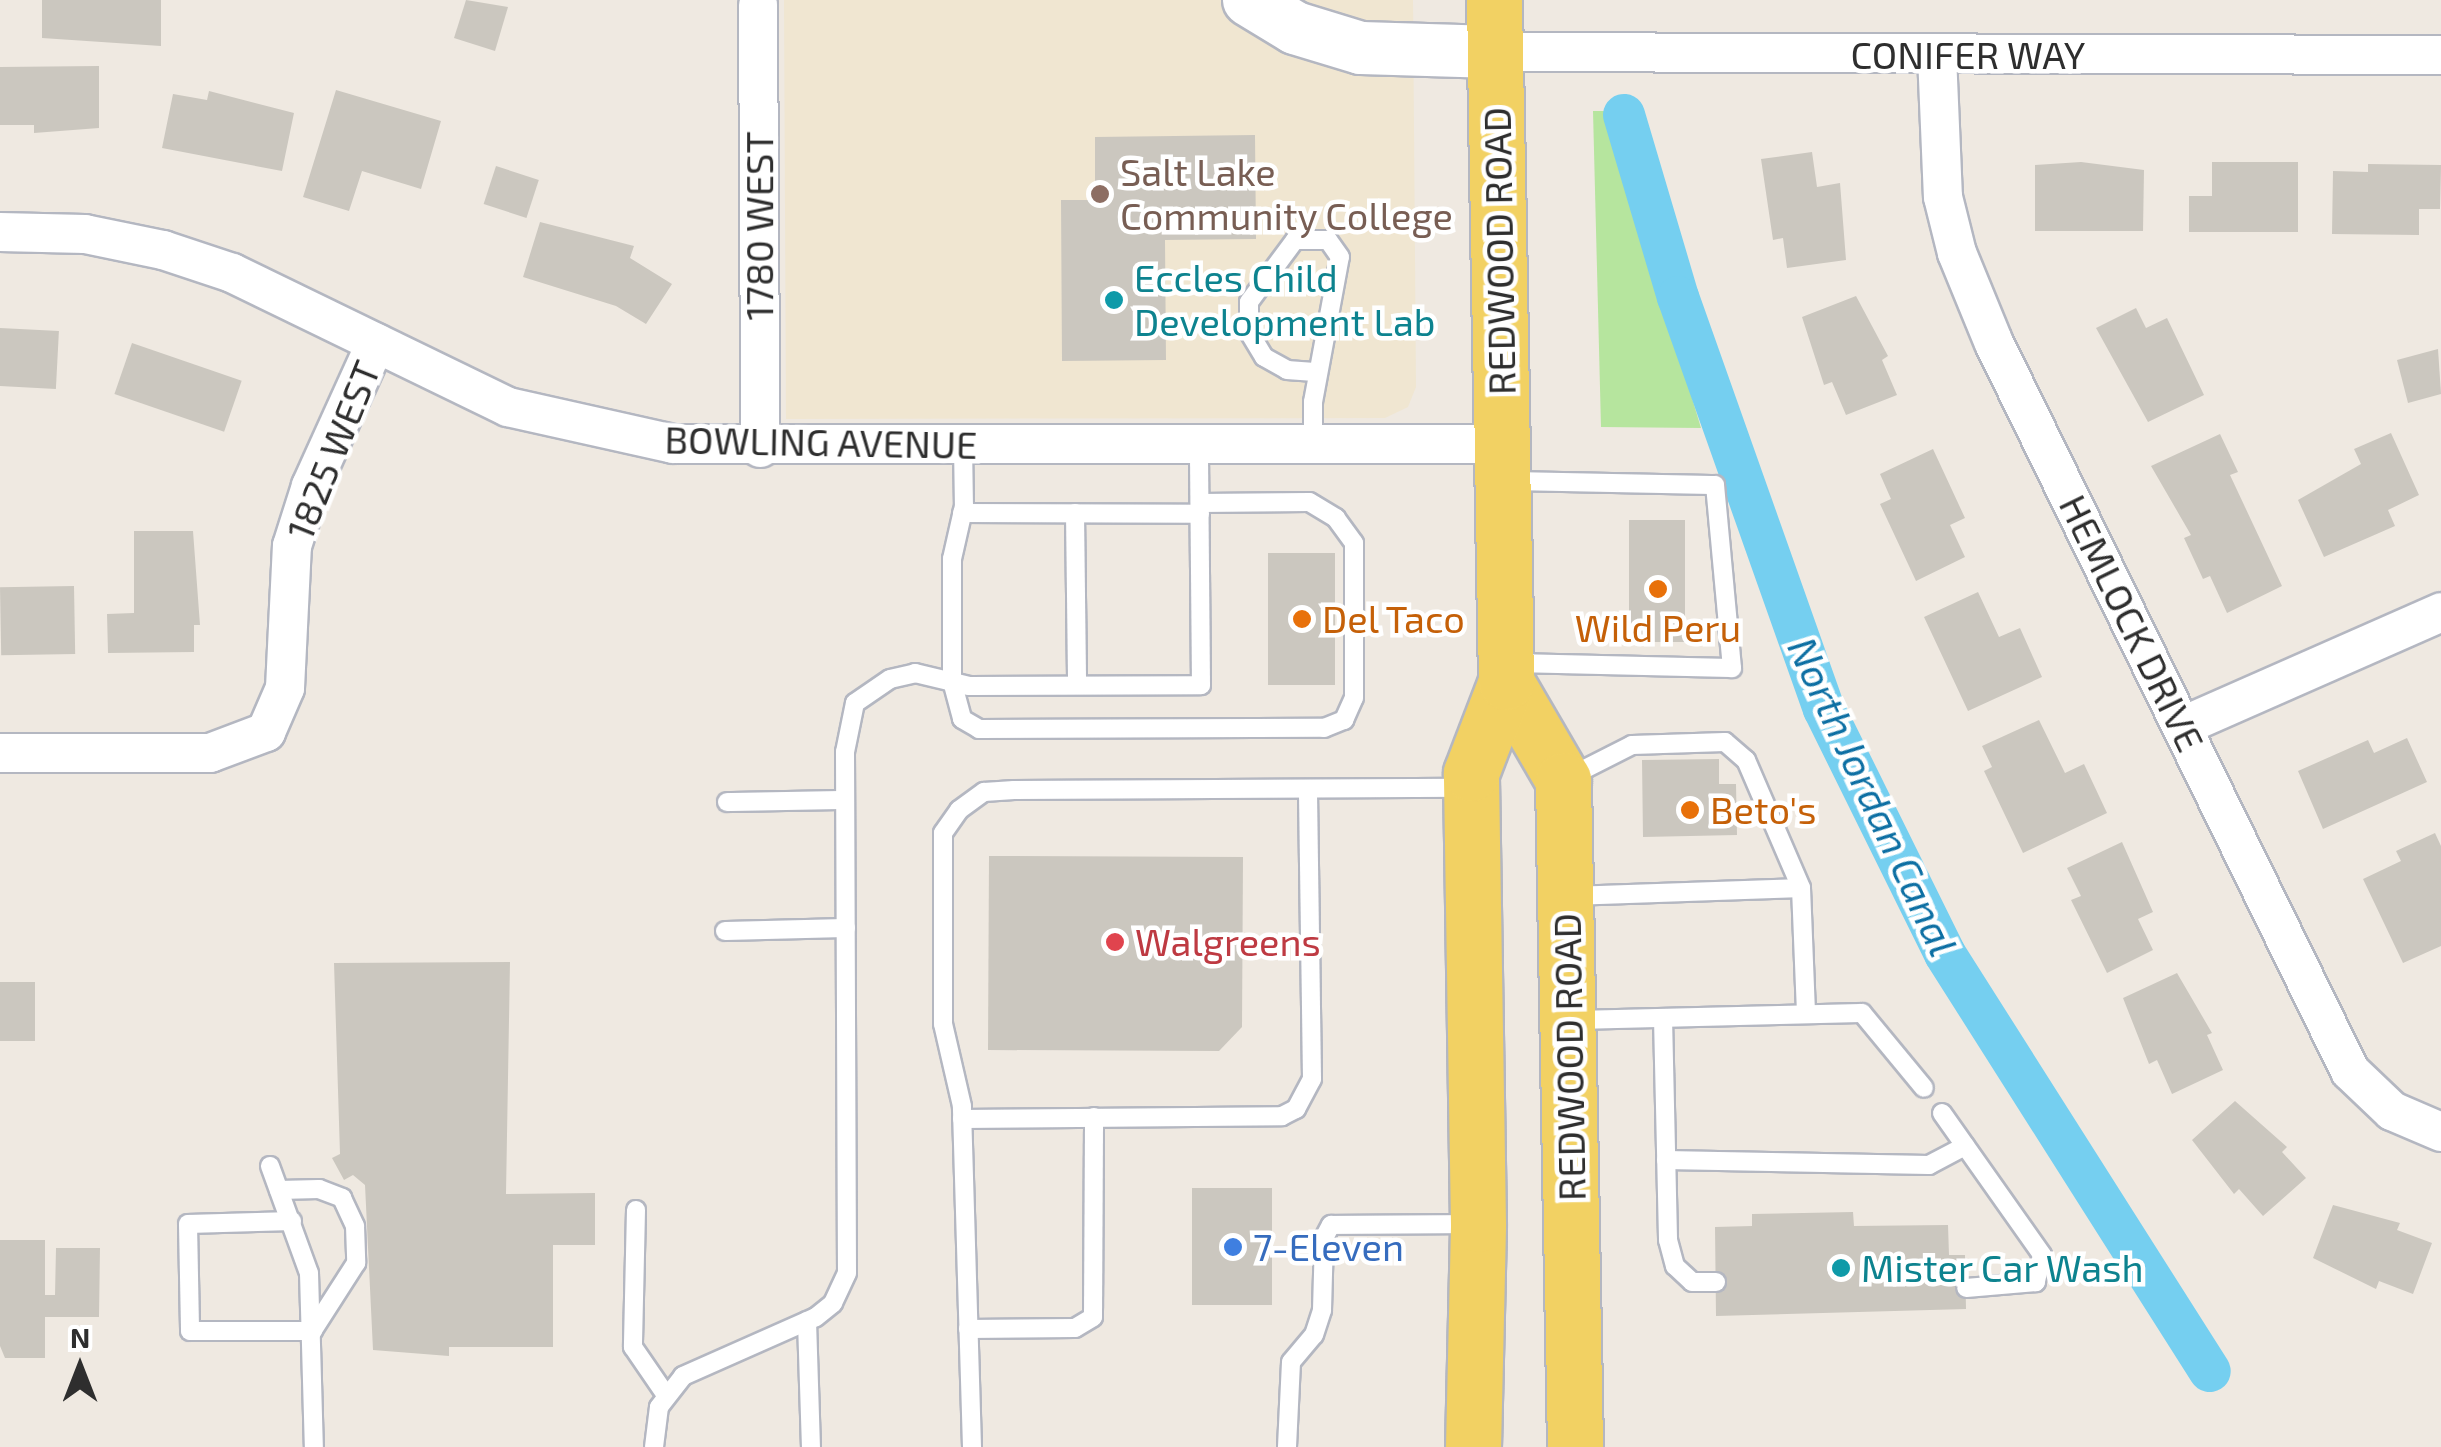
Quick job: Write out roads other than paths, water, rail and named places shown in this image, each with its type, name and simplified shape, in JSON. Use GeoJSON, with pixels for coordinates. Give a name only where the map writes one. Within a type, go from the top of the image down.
{"type":"FeatureCollection","features":[{"type":"Feature","properties":{"kind":"main road","name":"REDWOOD ROAD"},"geometry":{"type":"LineString","coordinates":[[1473,1447],[1478,1224],[1471,773],[1506,672],[1494,26]]}},
{"type":"Feature","properties":{"kind":"main road","name":"REDWOOD ROAD"},"geometry":{"type":"LineString","coordinates":[[1506,672],[1563,780],[1575,1447]]}},
{"type":"Feature","properties":{"kind":"street"},"geometry":{"type":"LineString","coordinates":[[1248,0],[1295,28],[1361,48],[1494,26]]}},
{"type":"Feature","properties":{"kind":"street","name":"1780 WEST"},"geometry":{"type":"LineString","coordinates":[[758,5],[760,448]]}},
{"type":"Feature","properties":{"kind":"street","name":"CONIFER WAY"},"geometry":{"type":"LineString","coordinates":[[1494,26],[1936,55],[2441,55]]}},
{"type":"Feature","properties":{"kind":"street","name":"HEMLOCK DRIVE"},"geometry":{"type":"LineString","coordinates":[[1936,55],[1938,158],[1957,253],[2350,1071],[2392,1111],[2441,1132]]}},
{"type":"Feature","properties":{"kind":"street","name":"BOWLING AVENUE"},"geometry":{"type":"LineString","coordinates":[[0,232],[84,234],[163,250],[232,273],[508,407],[588,430],[673,444],[760,448],[1313,444],[1503,462]]}},
{"type":"Feature","properties":{"kind":"street","name":"1825 WEST"},"geometry":{"type":"LineString","coordinates":[[0,753],[210,752],[266,732],[285,688],[292,546],[310,486],[376,343]]}},
{"type":"Feature","properties":{"kind":"street"},"geometry":{"type":"LineString","coordinates":[[2183,726],[2441,612]]}},
{"type":"Feature","properties":{"kind":"lane"},"geometry":{"type":"LineString","coordinates":[[1313,444],[1318,372],[1340,256],[1328,240],[1295,240],[1249,302],[1249,332],[1264,357],[1287,370],[1318,372]]}},
{"type":"Feature","properties":{"kind":"lane"},"geometry":{"type":"LineString","coordinates":[[654,1447],[666,1395],[705,1363],[807,1320],[833,1303],[847,1273],[845,800],[847,726],[855,704],[890,678],[915,673],[952,680],[1077,685],[1201,684],[1198,444]]}},
{"type":"Feature","properties":{"kind":"lane"},"geometry":{"type":"LineString","coordinates":[[962,513],[1075,513],[1309,502],[1336,518],[1354,543],[1354,698],[1344,720],[1324,728],[979,729],[962,719],[952,680],[952,560],[962,513],[963,445]]}},
{"type":"Feature","properties":{"kind":"lane"},"geometry":{"type":"LineString","coordinates":[[1503,462],[1715,485],[1732,668],[1506,672]]}},
{"type":"Feature","properties":{"kind":"lane"},"geometry":{"type":"LineString","coordinates":[[1075,513],[1077,685]]}},
{"type":"Feature","properties":{"kind":"lane"},"geometry":{"type":"LineString","coordinates":[[1563,780],[1632,745],[1725,742],[1746,760],[1801,888],[1806,1014]]}},
{"type":"Feature","properties":{"kind":"lane"},"geometry":{"type":"LineString","coordinates":[[972,1447],[962,1119],[944,1024],[944,833],[959,810],[984,792],[1014,790],[1472,788]]}},
{"type":"Feature","properties":{"kind":"lane"},"geometry":{"type":"LineString","coordinates":[[962,1119],[1282,1116],[1308,1094],[1308,789]]}},
{"type":"Feature","properties":{"kind":"lane"},"geometry":{"type":"LineString","coordinates":[[727,802],[845,800]]}},
{"type":"Feature","properties":{"kind":"lane"},"geometry":{"type":"LineString","coordinates":[[1567,896],[1801,888]]}},
{"type":"Feature","properties":{"kind":"lane"},"geometry":{"type":"LineString","coordinates":[[725,931],[846,928]]}},
{"type":"Feature","properties":{"kind":"lane"},"geometry":{"type":"LineString","coordinates":[[1570,1020],[1862,1013],[1924,1088]]}},
{"type":"Feature","properties":{"kind":"lane"},"geometry":{"type":"LineString","coordinates":[[1663,1018],[1666,1160],[1675,1266],[1692,1282],[1716,1282]]}},
{"type":"Feature","properties":{"kind":"lane"},"geometry":{"type":"LineString","coordinates":[[1942,1113],[2042,1255],[2036,1282],[1966,1288]]}},
{"type":"Feature","properties":{"kind":"lane"},"geometry":{"type":"LineString","coordinates":[[968,1329],[1074,1328],[1093,1316],[1094,1117]]}},
{"type":"Feature","properties":{"kind":"lane"},"geometry":{"type":"LineString","coordinates":[[1666,1160],[1929,1165],[1965,1146]]}},
{"type":"Feature","properties":{"kind":"lane"},"geometry":{"type":"LineString","coordinates":[[270,1166],[309,1274],[314,1447]]}},
{"type":"Feature","properties":{"kind":"lane"},"geometry":{"type":"LineString","coordinates":[[279,1190],[319,1189],[342,1198],[355,1226],[356,1263],[313,1331]]}},
{"type":"Feature","properties":{"kind":"lane"},"geometry":{"type":"LineString","coordinates":[[636,1210],[634,1347],[666,1395]]}},
{"type":"Feature","properties":{"kind":"lane"},"geometry":{"type":"LineString","coordinates":[[292,1221],[188,1224],[190,1331],[313,1331]]}},
{"type":"Feature","properties":{"kind":"lane"},"geometry":{"type":"LineString","coordinates":[[1287,1447],[1291,1362],[1314,1335],[1322,1310],[1324,1238],[1331,1225],[1478,1224]]}},
{"type":"Feature","properties":{"kind":"lane"},"geometry":{"type":"LineString","coordinates":[[807,1320],[811,1447]]}},
{"type":"Feature","properties":{"kind":"waterway","name":"North Jordan Canal"},"geometry":{"type":"LineString","coordinates":[[1624,115],[1678,297],[1824,709],[1945,954],[2210,1371]]}},
{"type":"Feature","properties":{"kind":"place","name":"Salt Lake Community College"},"geometry":{"type":"Point","coordinates":[1100,194]}},
{"type":"Feature","properties":{"kind":"place","name":"Eccles Child Development Lab"},"geometry":{"type":"Point","coordinates":[1114,300]}},
{"type":"Feature","properties":{"kind":"place","name":"Wild Peru"},"geometry":{"type":"Point","coordinates":[1658,589]}},
{"type":"Feature","properties":{"kind":"place","name":"Del Taco"},"geometry":{"type":"Point","coordinates":[1302,619]}},
{"type":"Feature","properties":{"kind":"place","name":"Beto's"},"geometry":{"type":"Point","coordinates":[1690,810]}},
{"type":"Feature","properties":{"kind":"place","name":"Walgreens"},"geometry":{"type":"Point","coordinates":[1115,942]}},
{"type":"Feature","properties":{"kind":"place","name":"7-Eleven"},"geometry":{"type":"Point","coordinates":[1233,1247]}},
{"type":"Feature","properties":{"kind":"place","name":"Mister Car Wash"},"geometry":{"type":"Point","coordinates":[1841,1268]}}]}
